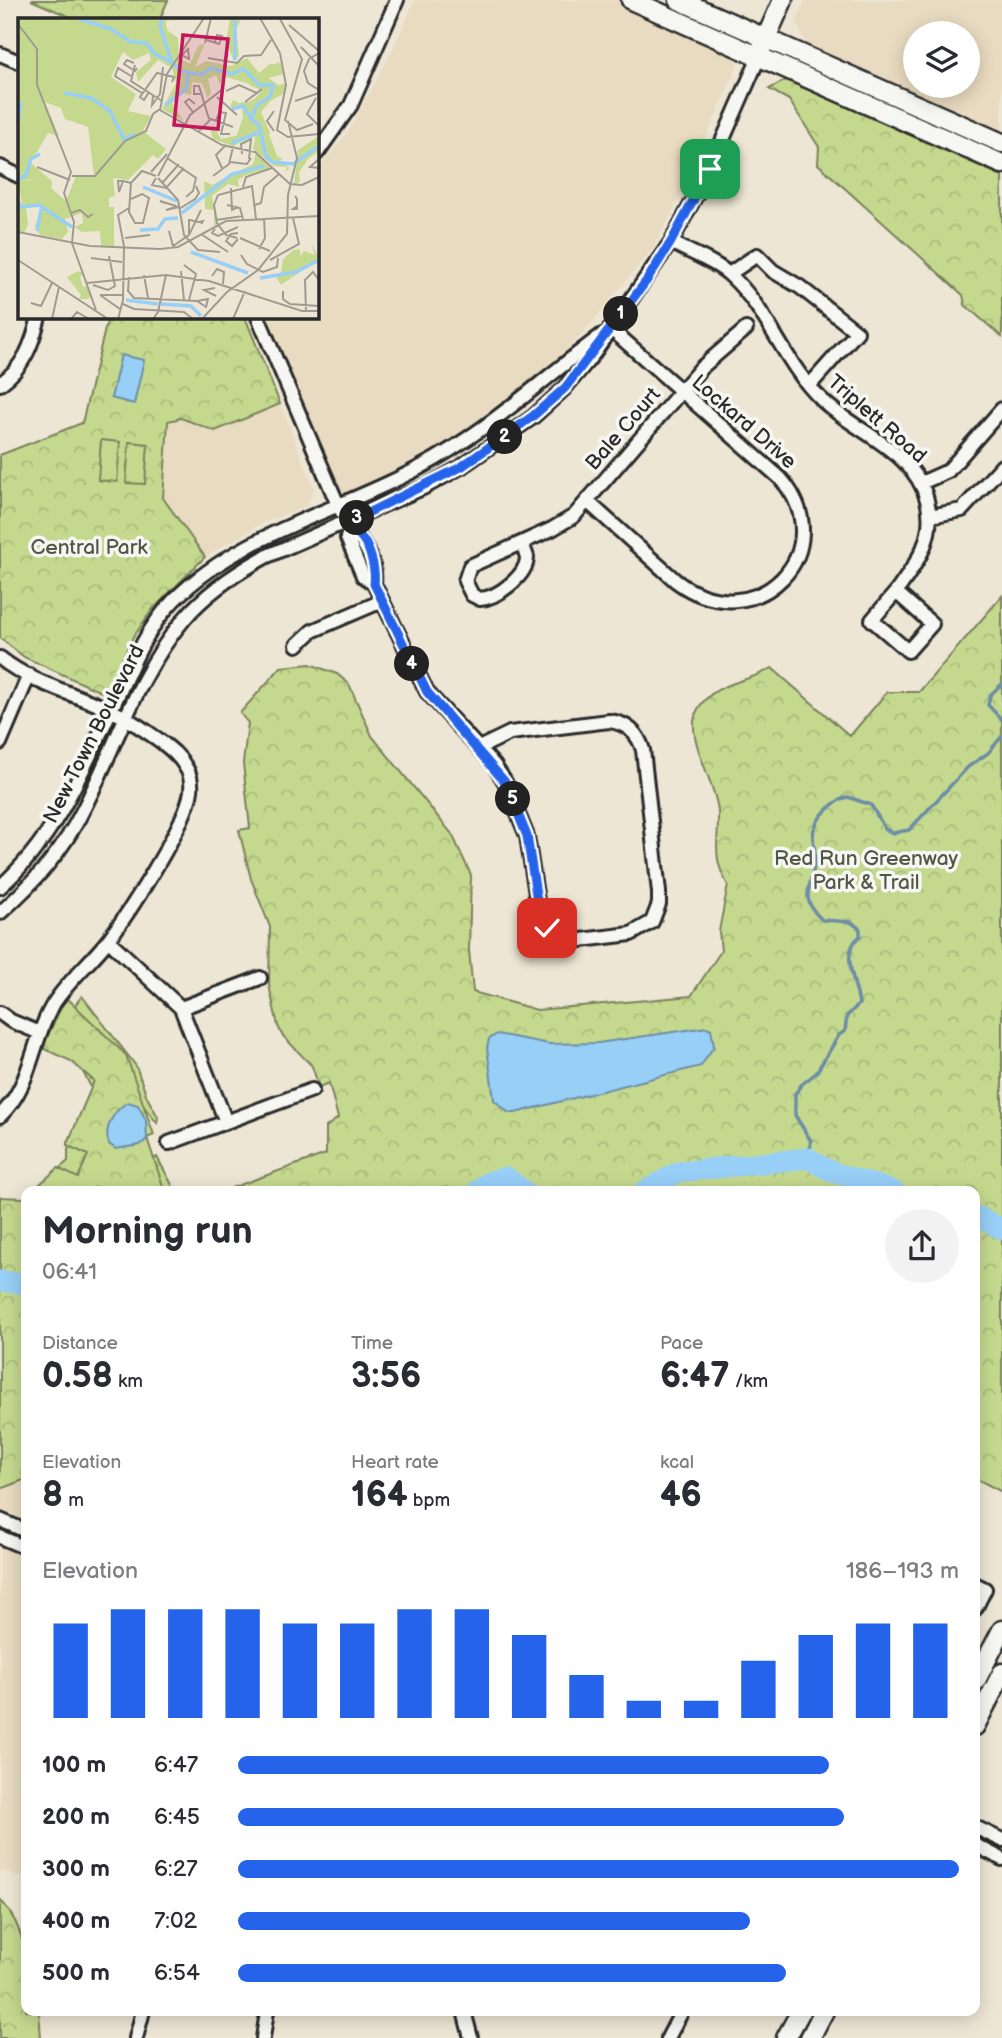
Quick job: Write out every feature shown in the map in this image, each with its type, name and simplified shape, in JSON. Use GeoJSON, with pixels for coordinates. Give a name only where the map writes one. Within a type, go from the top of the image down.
{"type":"FeatureCollection","features":[{"type":"Feature","properties":{"kind":"main road"},"geometry":{"type":"LineString","coordinates":[[631,0],[1002,164]]}},
{"type":"Feature","properties":{"kind":"main road"},"geometry":{"type":"LineString","coordinates":[[679,0],[1002,142]]}},
{"type":"Feature","properties":{"kind":"main road","name":"New Town Boulevard"},"geometry":{"type":"LineString","coordinates":[[759,57],[783,0]]}},
{"type":"Feature","properties":{"kind":"main road"},"geometry":{"type":"LineString","coordinates":[[980,1672],[1002,1630]]}},
{"type":"Feature","properties":{"kind":"main road"},"geometry":{"type":"LineString","coordinates":[[980,1716],[1002,1673]]}},
{"type":"Feature","properties":{"kind":"main road"},"geometry":{"type":"LineString","coordinates":[[786,2038],[798,2016]]}},
{"type":"Feature","properties":{"kind":"main road"},"geometry":{"type":"LineString","coordinates":[[810,2038],[821,2016]]}},
{"type":"Feature","properties":{"kind":"street"},"geometry":{"type":"LineString","coordinates":[[318,152],[351,105],[397,0]]}},
{"type":"Feature","properties":{"kind":"street"},"geometry":{"type":"LineString","coordinates":[[0,54],[18,62]]}},
{"type":"Feature","properties":{"kind":"street","name":"New Town Boulevard"},"geometry":{"type":"LineString","coordinates":[[0,913],[45,869],[66,840],[83,812],[152,665],[185,617],[203,599],[265,557],[348,526],[461,467],[533,416],[565,388],[671,242],[710,169],[759,57]]}},
{"type":"Feature","properties":{"kind":"street"},"geometry":{"type":"LineString","coordinates":[[0,167],[18,176]]}},
{"type":"Feature","properties":{"kind":"street","name":"Triplett Road"},"geometry":{"type":"LineString","coordinates":[[671,242],[729,274],[758,308],[788,360],[809,386],[837,412],[897,455],[921,482],[930,516],[924,550],[872,620],[908,651],[932,624],[895,592]]}},
{"type":"Feature","properties":{"kind":"street"},"geometry":{"type":"LineString","coordinates":[[729,274],[757,255],[773,271],[808,292],[857,332],[809,386]]}},
{"type":"Feature","properties":{"kind":"street"},"geometry":{"type":"LineString","coordinates":[[0,384],[16,371],[26,357],[38,318]]}},
{"type":"Feature","properties":{"kind":"street"},"geometry":{"type":"LineString","coordinates":[[258,318],[338,505],[348,526],[361,536],[376,571],[374,584],[427,692],[479,748],[505,782],[516,804],[534,865],[541,919],[555,936],[573,941],[631,934],[652,922],[659,904],[659,892],[643,750],[635,733],[618,722],[609,721],[510,733],[479,748]]}},
{"type":"Feature","properties":{"kind":"street","name":"New Town Boulevard"},"geometry":{"type":"LineString","coordinates":[[0,887],[31,855],[63,811],[154,626],[191,584],[232,553],[415,470],[477,435],[610,328]]}},
{"type":"Feature","properties":{"kind":"street","name":"Lockard Drive"},"geometry":{"type":"LineString","coordinates":[[587,501],[676,581],[702,597],[716,601],[747,600],[776,585],[787,573],[797,554],[802,532],[798,502],[780,478],[610,328]]}},
{"type":"Feature","properties":{"kind":"street","name":"Bale Court"},"geometry":{"type":"LineString","coordinates":[[522,543],[527,557],[522,571],[495,596],[480,599],[472,595],[465,581],[470,566],[564,523],[587,501],[717,351],[746,329]]}},
{"type":"Feature","properties":{"kind":"street"},"geometry":{"type":"LineString","coordinates":[[921,482],[948,471],[1002,409]]}},
{"type":"Feature","properties":{"kind":"street"},"geometry":{"type":"LineString","coordinates":[[930,516],[962,510],[1002,466]]}},
{"type":"Feature","properties":{"kind":"street"},"geometry":{"type":"LineString","coordinates":[[296,645],[312,631],[382,601]]}},
{"type":"Feature","properties":{"kind":"street"},"geometry":{"type":"LineString","coordinates":[[0,658],[29,675],[126,718],[175,752],[190,776],[191,791],[163,853],[108,940],[66,985],[40,1033],[21,1091],[0,1116]]}},
{"type":"Feature","properties":{"kind":"street"},"geometry":{"type":"LineString","coordinates":[[0,743],[29,675]]}},
{"type":"Feature","properties":{"kind":"street"},"geometry":{"type":"LineString","coordinates":[[108,940],[181,1007],[226,1122]]}},
{"type":"Feature","properties":{"kind":"street"},"geometry":{"type":"LineString","coordinates":[[181,1007],[260,978]]}},
{"type":"Feature","properties":{"kind":"street"},"geometry":{"type":"LineString","coordinates":[[0,1013],[11,1021],[40,1033]]}},
{"type":"Feature","properties":{"kind":"street"},"geometry":{"type":"LineString","coordinates":[[169,1143],[312,1090]]}},
{"type":"Feature","properties":{"kind":"street"},"geometry":{"type":"LineString","coordinates":[[0,1520],[21,1529]]}},
{"type":"Feature","properties":{"kind":"street"},"geometry":{"type":"LineString","coordinates":[[0,1537],[21,1546]]}},
{"type":"Feature","properties":{"kind":"street"},"geometry":{"type":"LineString","coordinates":[[980,1829],[1002,1840]]}},
{"type":"Feature","properties":{"kind":"street"},"geometry":{"type":"LineString","coordinates":[[980,1848],[1002,1859]]}},
{"type":"Feature","properties":{"kind":"street"},"geometry":{"type":"LineString","coordinates":[[136,2038],[142,2016]]}},
{"type":"Feature","properties":{"kind":"street"},"geometry":{"type":"LineString","coordinates":[[263,2038],[266,2016]]}},
{"type":"Feature","properties":{"kind":"street"},"geometry":{"type":"LineString","coordinates":[[465,2016],[471,2038]]}},
{"type":"Feature","properties":{"kind":"street"},"geometry":{"type":"LineString","coordinates":[[668,2038],[679,2016]]}},
{"type":"Feature","properties":{"kind":"shaded area"},"geometry":{"type":"Polygon","coordinates":[[[415,0],[615,0],[727,50],[737,58],[737,67],[682,193],[655,246],[579,338],[488,419],[442,449],[386,478],[347,493],[341,491],[266,318],[318,318],[318,168],[348,132],[391,53],[415,0]]]}},
{"type":"Feature","properties":{"kind":"shaded area"},"geometry":{"type":"Polygon","coordinates":[[[805,0],[1002,0],[1002,131],[928,98],[980,98],[980,21],[903,21],[903,87],[806,44],[796,22],[805,0]]]}},
{"type":"Feature","properties":{"kind":"shaded area"},"geometry":{"type":"Polygon","coordinates":[[[280,404],[314,488],[307,506],[261,524],[205,557],[163,498],[168,421],[181,418],[215,431],[280,404]]]}},
{"type":"Feature","properties":{"kind":"shaded area"},"geometry":{"type":"Polygon","coordinates":[[[21,1481],[21,1876],[0,1871],[0,1489],[21,1481]]]}},
{"type":"Feature","properties":{"kind":"green space"},"geometry":{"type":"Polygon","coordinates":[[[31,0],[168,0],[160,18],[73,18],[31,0]]]}},
{"type":"Feature","properties":{"kind":"green space"},"geometry":{"type":"Polygon","coordinates":[[[786,80],[1002,176],[1002,337],[965,305],[963,295],[818,164],[819,147],[789,100],[769,89],[786,80]]]}},
{"type":"Feature","properties":{"kind":"green space","name":"Central Park"},"geometry":{"type":"Polygon","coordinates":[[[108,318],[245,318],[280,404],[215,431],[181,418],[168,421],[163,498],[205,557],[152,610],[132,639],[107,690],[101,692],[24,657],[0,638],[0,455],[82,423],[108,318]]]}},
{"type":"Feature","properties":{"kind":"green space"},"geometry":{"type":"Polygon","coordinates":[[[101,440],[120,442],[117,482],[98,480],[101,440]]]}},
{"type":"Feature","properties":{"kind":"green space"},"geometry":{"type":"Polygon","coordinates":[[[129,442],[148,444],[145,484],[126,483],[129,442]]]}},
{"type":"Feature","properties":{"kind":"green space","name":"Red Run Greenway Park & Trail"},"geometry":{"type":"Polygon","coordinates":[[[1002,596],[1002,1492],[980,1481],[980,1186],[237,1186],[326,1154],[326,1127],[338,1118],[329,1083],[319,1087],[312,1066],[282,1035],[278,1026],[269,985],[270,927],[251,879],[239,830],[250,828],[243,763],[248,723],[240,713],[281,667],[310,664],[337,674],[349,684],[372,736],[452,834],[471,875],[469,950],[473,992],[537,1010],[691,996],[721,951],[719,931],[728,885],[719,866],[716,800],[694,732],[698,709],[713,693],[772,668],[850,736],[887,692],[919,692],[1002,596]]]}},
{"type":"Feature","properties":{"kind":"green space"},"geometry":{"type":"Polygon","coordinates":[[[82,996],[136,1066],[147,1097],[158,1117],[157,1123],[137,1098],[91,1063],[130,1170],[157,1157],[173,1186],[40,1186],[68,1161],[68,1149],[92,1089],[83,1072],[57,1042],[66,1017],[82,996]]]}},
{"type":"Feature","properties":{"kind":"green space"},"geometry":{"type":"Polygon","coordinates":[[[66,997],[126,1055],[154,1135],[147,1138],[163,1186],[38,1186],[58,1168],[78,1178],[88,1155],[67,1145],[94,1081],[71,1061],[42,1048],[66,997]]]}},
{"type":"Feature","properties":{"kind":"green space"},"geometry":{"type":"Polygon","coordinates":[[[0,1197],[21,1198],[21,1481],[0,1489],[0,1197]]]}},
{"type":"Feature","properties":{"kind":"green space"},"geometry":{"type":"Polygon","coordinates":[[[0,1899],[10,1912],[21,1935],[21,2016],[39,2016],[41,2038],[0,2038],[0,1899]]]}},
{"type":"Feature","properties":{"kind":"water"},"geometry":{"type":"Polygon","coordinates":[[[121,355],[144,360],[134,404],[111,398],[121,355]]]}},
{"type":"Feature","properties":{"kind":"water"},"geometry":{"type":"Polygon","coordinates":[[[707,1027],[711,1029],[714,1046],[701,1066],[515,1113],[509,1113],[494,1100],[487,1048],[489,1039],[497,1034],[549,1044],[598,1043],[707,1027]]]}},
{"type":"Feature","properties":{"kind":"water"},"geometry":{"type":"Polygon","coordinates":[[[128,1102],[138,1105],[146,1120],[147,1139],[140,1145],[116,1149],[109,1144],[107,1132],[114,1115],[128,1102]]]}},
{"type":"Feature","properties":{"kind":"waterway"},"geometry":{"type":"LineString","coordinates":[[1002,684],[990,695],[988,705],[1002,720]]}},
{"type":"Feature","properties":{"kind":"waterway"},"geometry":{"type":"LineString","coordinates":[[809,1158],[811,1141],[795,1115],[795,1094],[801,1085],[816,1073],[839,1035],[845,1031],[847,1016],[859,1004],[850,959],[854,943],[860,936],[860,929],[851,922],[822,920],[808,899],[815,861],[813,836],[816,824],[832,805],[848,797],[871,805],[885,829],[893,833],[909,830],[968,767],[988,753],[1002,736]]}},
{"type":"Feature","properties":{"kind":"waterway"},"geometry":{"type":"LineString","coordinates":[[654,1186],[678,1172],[809,1158],[838,1174],[876,1186]]}},
{"type":"Feature","properties":{"kind":"waterway"},"geometry":{"type":"LineString","coordinates":[[483,1186],[506,1177],[517,1186]]}},
{"type":"Feature","properties":{"kind":"waterway"},"geometry":{"type":"LineString","coordinates":[[980,1218],[1002,1229]]}},
{"type":"Feature","properties":{"kind":"waterway"},"geometry":{"type":"LineString","coordinates":[[0,1281],[21,1283]]}},
{"type":"Feature","properties":{"kind":"route"},"geometry":{"type":"LineString","coordinates":[[547,928],[538,907],[534,865],[516,804],[494,765],[443,713],[427,692],[374,584],[376,571],[361,536],[350,529],[347,523],[461,467],[533,416],[565,388],[647,280],[671,242],[710,169]]}}]}
